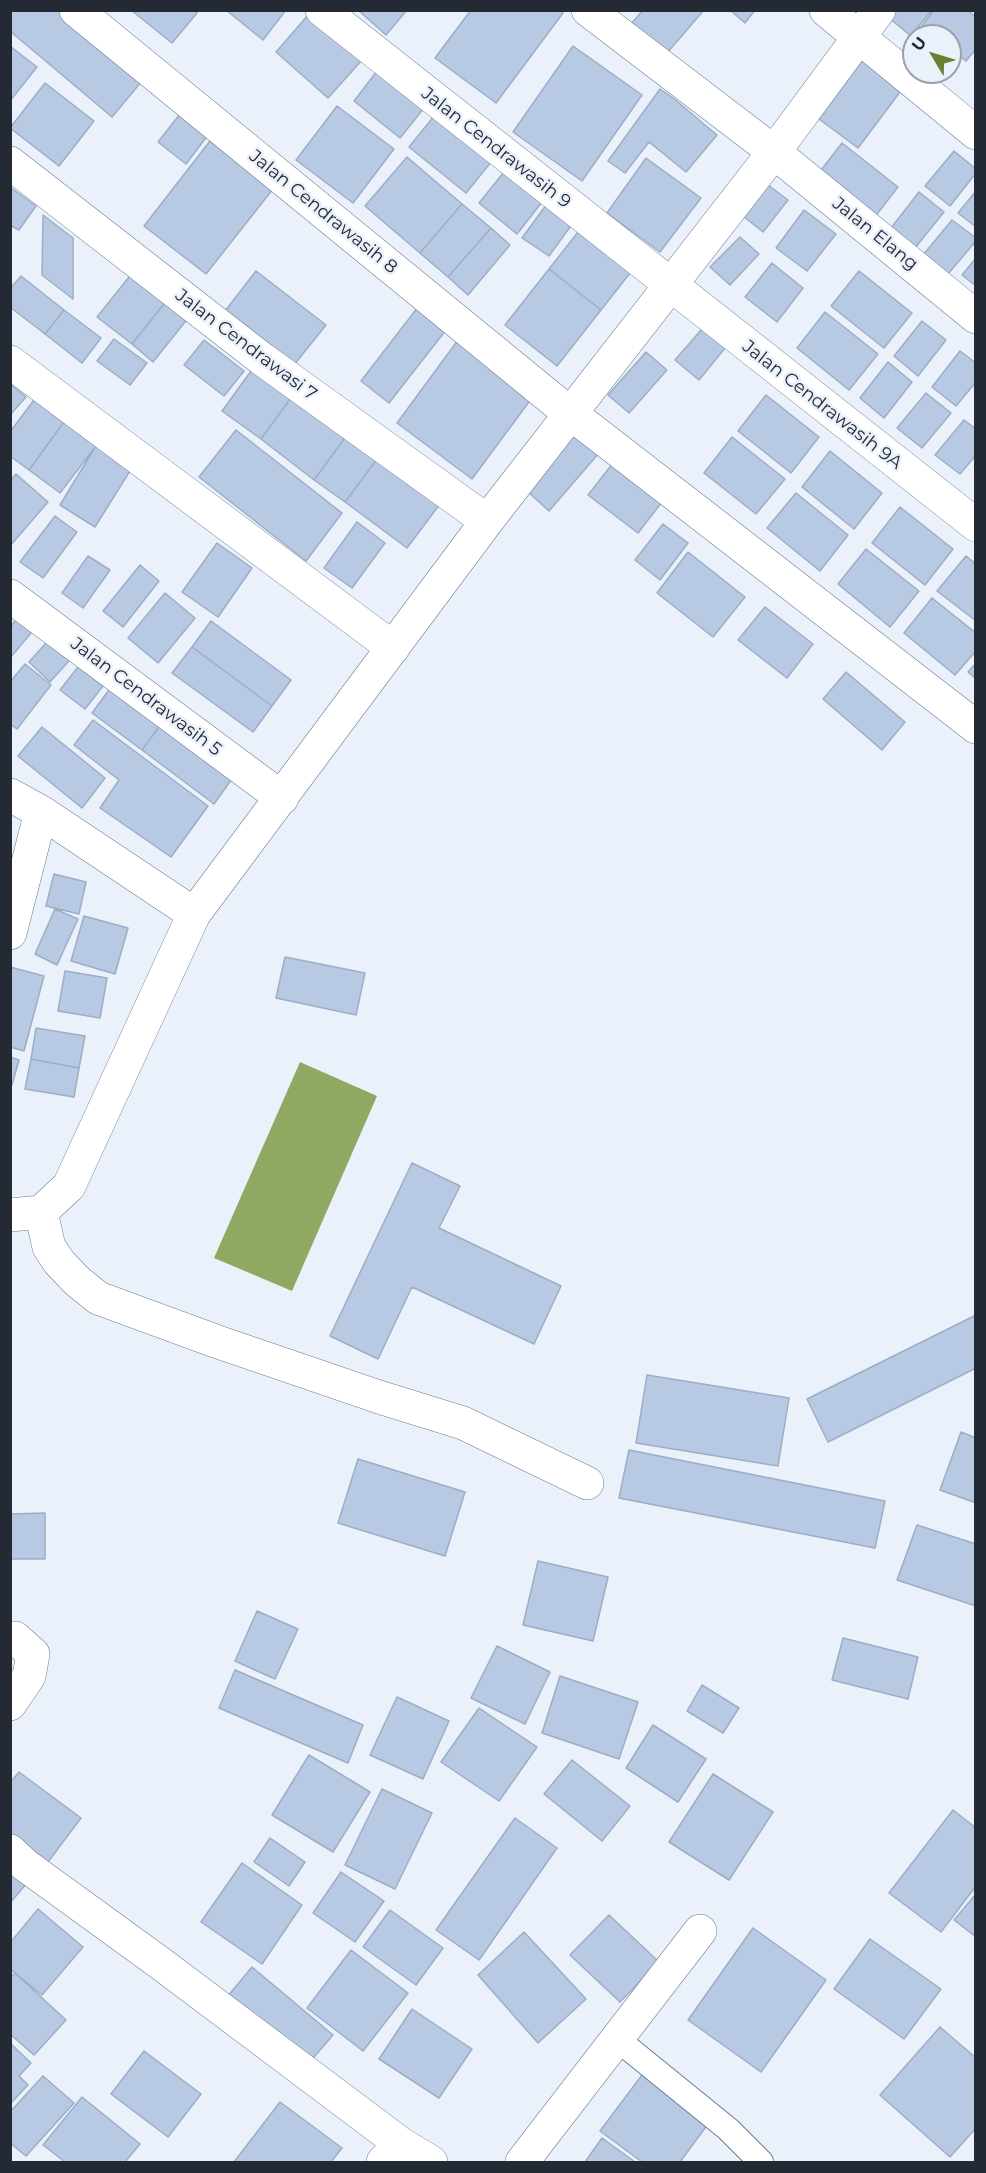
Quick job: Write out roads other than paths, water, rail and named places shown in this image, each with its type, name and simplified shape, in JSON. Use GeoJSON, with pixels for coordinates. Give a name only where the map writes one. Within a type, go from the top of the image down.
{"type":"FeatureCollection","features":[{"type":"Feature","properties":{"kind":"street","name":"Jalan Cendrawasih 8"},"geometry":{"type":"LineString","coordinates":[[76,10],[570,413],[975,727]]}},
{"type":"Feature","properties":{"kind":"street","name":"Jalan Cendrawasih 9"},"geometry":{"type":"LineString","coordinates":[[322,10],[669,285]]}},
{"type":"Feature","properties":{"kind":"street","name":"Jalan Elang"},"geometry":{"type":"LineString","coordinates":[[588,10],[774,152],[975,317]]}},
{"type":"Feature","properties":{"kind":"street"},"geometry":{"type":"LineString","coordinates":[[826,10],[975,133]]}},
{"type":"Feature","properties":{"kind":"street"},"geometry":{"type":"LineString","coordinates":[[587,1482],[463,1423],[325,1379],[98,1298],[76,1280],[54,1255],[26,1214],[69,1186],[194,914],[488,521],[774,152],[879,10]]}},
{"type":"Feature","properties":{"kind":"street","name":"Jalan Cendrawasi 7"},"geometry":{"type":"LineString","coordinates":[[10,163],[261,359],[488,521]]}},
{"type":"Feature","properties":{"kind":"street","name":"Jalan Cendrawasih 9A"},"geometry":{"type":"LineString","coordinates":[[669,285],[975,525]]}},
{"type":"Feature","properties":{"kind":"street"},"geometry":{"type":"LineString","coordinates":[[10,362],[393,648]]}},
{"type":"Feature","properties":{"kind":"street","name":"Jalan Cendrawasih 5"},"geometry":{"type":"LineString","coordinates":[[10,596],[282,798]]}},
{"type":"Feature","properties":{"kind":"street"},"geometry":{"type":"LineString","coordinates":[[10,795],[41,812],[194,914]]}},
{"type":"Feature","properties":{"kind":"street"},"geometry":{"type":"LineString","coordinates":[[10,933],[41,812]]}},
{"type":"Feature","properties":{"kind":"street"},"geometry":{"type":"LineString","coordinates":[[10,1638],[15,1638],[33,1654],[29,1676],[10,1704]]}},
{"type":"Feature","properties":{"kind":"street"},"geometry":{"type":"LineString","coordinates":[[10,1851],[25,1865],[169,1970],[392,2153],[431,2163]]}},
{"type":"Feature","properties":{"kind":"street"},"geometry":{"type":"LineString","coordinates":[[522,2163],[700,1930]]}},
{"type":"Feature","properties":{"kind":"lane"},"geometry":{"type":"LineString","coordinates":[[617,2039],[728,2129],[761,2163]]}}]}
